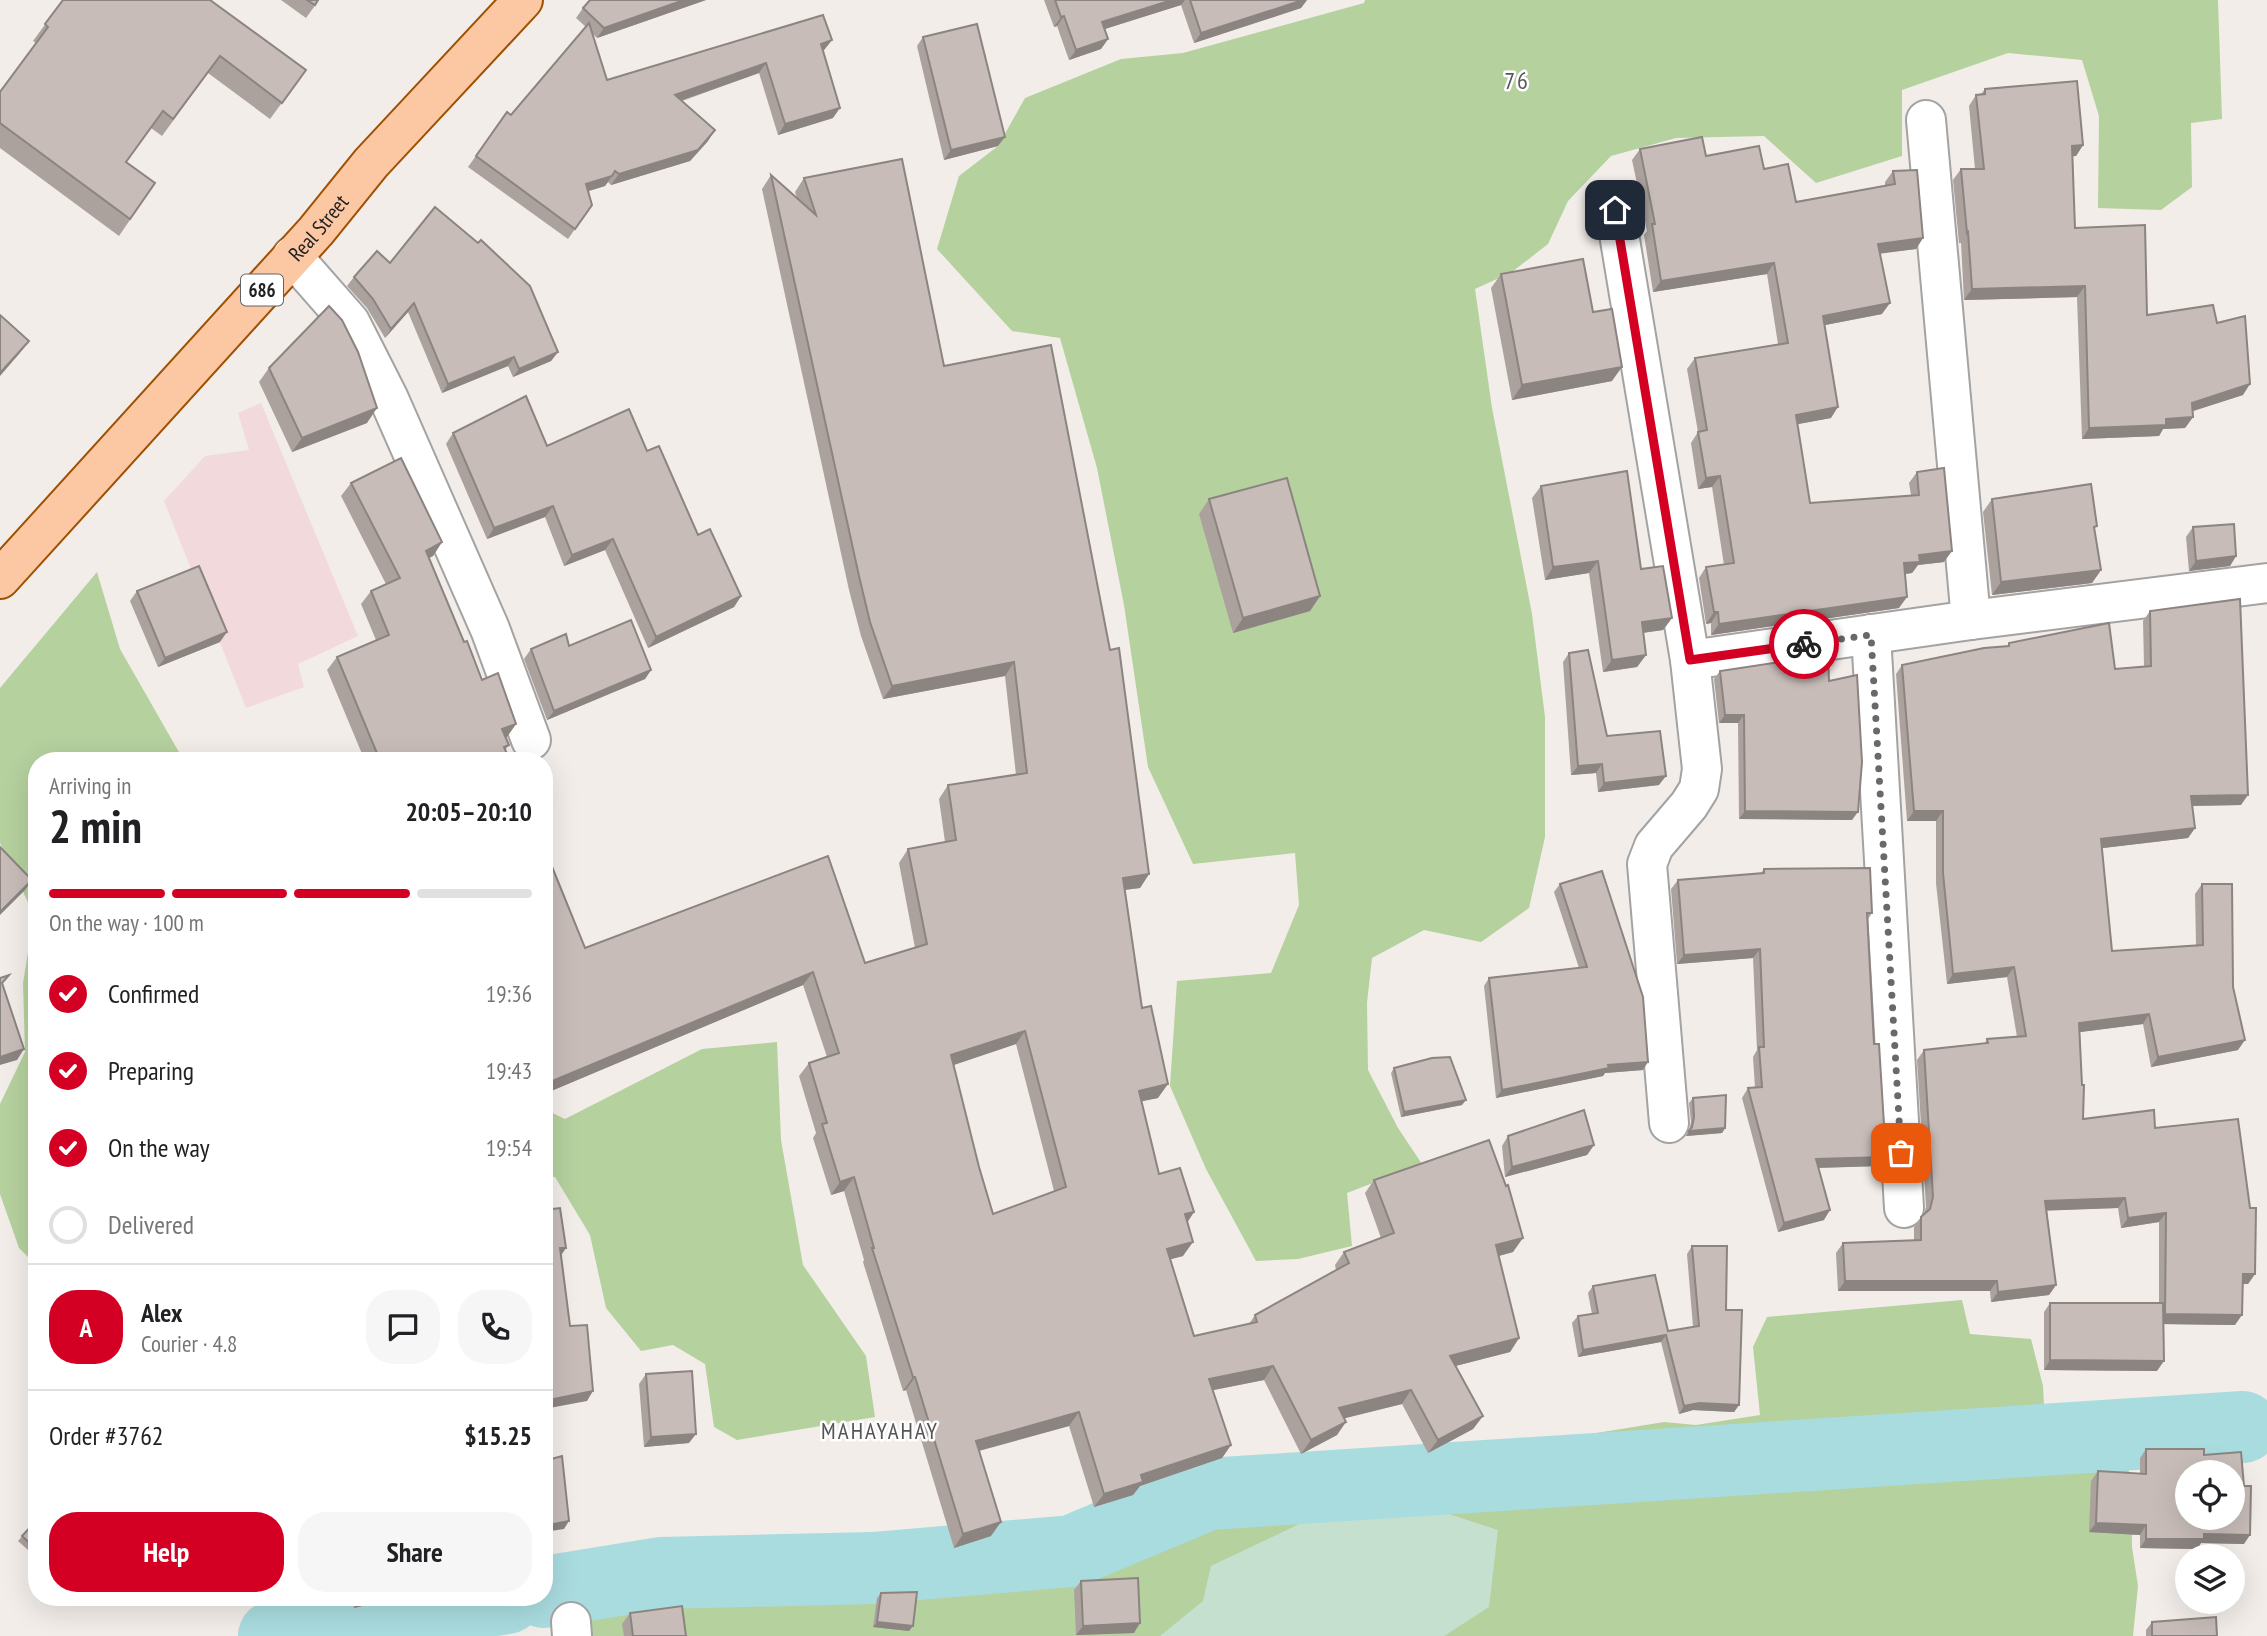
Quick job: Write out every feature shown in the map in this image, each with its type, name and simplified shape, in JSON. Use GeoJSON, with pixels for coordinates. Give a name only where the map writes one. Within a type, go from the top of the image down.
{"type":"FeatureCollection","features":[{"type":"Feature","properties":{"kind":"main road","name":"Real Street"},"geometry":{"type":"LineString","coordinates":[[0,579],[316,231],[371,163],[523,0]]}},
{"type":"Feature","properties":{"kind":"street"},"geometry":{"type":"LineString","coordinates":[[1926,120],[1971,620]]}},
{"type":"Feature","properties":{"kind":"street"},"geometry":{"type":"LineString","coordinates":[[1615,210],[1690,660],[1702,769],[1699,789],[1689,806],[1654,846],[1647,864],[1669,1123]]}},
{"type":"Feature","properties":{"kind":"street"},"geometry":{"type":"LineString","coordinates":[[292,256],[350,322],[388,397],[490,629],[531,740]]}},
{"type":"Feature","properties":{"kind":"street"},"geometry":{"type":"LineString","coordinates":[[1690,660],[1971,620],[2267,583]]}},
{"type":"Feature","properties":{"kind":"street"},"geometry":{"type":"LineString","coordinates":[[1871,635],[1905,1208]]}},
{"type":"Feature","properties":{"kind":"shaded area"},"geometry":{"type":"Polygon","coordinates":[[[261,403],[358,636],[298,664],[304,687],[246,708],[164,501],[205,456],[249,450],[238,413],[261,403]]]}},
{"type":"Feature","properties":{"kind":"green space"},"geometry":{"type":"Polygon","coordinates":[[[1365,0],[2218,0],[2222,119],[2191,123],[2192,187],[2161,210],[2098,208],[2099,116],[2082,60],[2008,53],[1902,90],[1902,156],[1816,183],[1764,136],[1676,138],[1611,156],[1568,201],[1548,244],[1512,272],[1475,289],[1492,408],[1532,614],[1545,717],[1545,837],[1529,908],[1481,942],[1424,930],[1372,958],[1367,1003],[1368,1070],[1398,1128],[1422,1164],[1347,1193],[1352,1246],[1298,1259],[1256,1261],[1206,1169],[1170,1086],[1177,981],[1271,973],[1299,905],[1295,853],[1193,864],[1148,767],[1124,605],[1097,468],[1060,338],[1012,331],[937,249],[959,176],[998,146],[1025,98],[1121,59],[1183,53],[1364,3],[1365,0]]]}},
{"type":"Feature","properties":{"kind":"green space"},"geometry":{"type":"Polygon","coordinates":[[[97,572],[120,649],[179,752],[28,752],[28,902],[0,843],[0,688],[97,572]]]}},
{"type":"Feature","properties":{"kind":"green space"},"geometry":{"type":"Polygon","coordinates":[[[28,952],[28,1257],[19,1248],[0,1194],[0,1104],[25,1052],[23,983],[28,952]]]}},
{"type":"Feature","properties":{"kind":"green space"},"geometry":{"type":"Polygon","coordinates":[[[777,1042],[781,1140],[803,1265],[866,1356],[875,1417],[737,1440],[714,1427],[705,1364],[673,1345],[641,1351],[606,1308],[590,1235],[553,1177],[553,1113],[565,1119],[702,1049],[777,1042]]]}},
{"type":"Feature","properties":{"kind":"green space"},"geometry":{"type":"Polygon","coordinates":[[[1962,1300],[1970,1334],[2031,1339],[2043,1386],[2047,1468],[2128,1467],[2131,1483],[2132,1547],[2138,1586],[2133,1636],[584,1636],[584,1593],[661,1573],[873,1568],[951,1557],[1016,1554],[1080,1536],[1198,1481],[1303,1468],[1480,1452],[1664,1422],[1696,1425],[1760,1415],[1753,1347],[1767,1317],[1962,1300]]]}},
{"type":"Feature","properties":{"kind":"green space"},"geometry":{"type":"Polygon","coordinates":[[[1409,1501],[1498,1530],[1489,1607],[1444,1636],[1160,1636],[1203,1601],[1211,1566],[1312,1518],[1409,1501]]]}},
{"type":"Feature","properties":{"kind":"building"},"geometry":{"type":"Polygon","coordinates":[[[63,0],[210,0],[306,70],[282,103],[220,56],[173,119],[163,111],[126,162],[155,183],[130,219],[0,123],[0,92],[48,27],[45,24],[63,0]]]}},
{"type":"Feature","properties":{"kind":"building"},"geometry":{"type":"Polygon","coordinates":[[[590,0],[684,0],[604,28],[583,8],[590,0]]]}},
{"type":"Feature","properties":{"kind":"building"},"geometry":{"type":"Polygon","coordinates":[[[1055,0],[1172,0],[1102,22],[1108,39],[1076,50],[1064,16],[1061,17],[1055,0]]]}},
{"type":"Feature","properties":{"kind":"building"},"geometry":{"type":"Polygon","coordinates":[[[1190,0],[1303,0],[1201,33],[1190,0]]]}},
{"type":"Feature","properties":{"kind":"building"},"geometry":{"type":"Polygon","coordinates":[[[823,15],[832,40],[821,44],[840,108],[785,124],[766,63],[675,95],[715,130],[698,150],[619,174],[615,171],[612,176],[586,184],[592,205],[575,229],[476,156],[507,112],[511,115],[589,23],[607,80],[823,15]]]}},
{"type":"Feature","properties":{"kind":"building"},"geometry":{"type":"Polygon","coordinates":[[[977,24],[1005,137],[951,150],[923,37],[977,24]]]}},
{"type":"Feature","properties":{"kind":"building"},"geometry":{"type":"Polygon","coordinates":[[[2077,81],[2083,145],[2072,146],[2075,228],[2145,225],[2147,315],[2213,305],[2217,323],[2245,316],[2250,384],[2192,403],[2193,417],[2166,419],[2166,425],[2089,428],[2085,286],[1972,289],[1961,169],[1984,169],[1976,95],[1985,94],[1985,89],[2077,81]]]}},
{"type":"Feature","properties":{"kind":"building"},"geometry":{"type":"Polygon","coordinates":[[[1702,137],[1706,156],[1759,146],[1764,169],[1788,164],[1796,202],[1895,184],[1893,171],[1917,170],[1923,238],[1878,244],[1890,303],[1823,316],[1838,407],[1796,415],[1810,503],[1919,495],[1917,472],[1944,468],[1952,551],[1919,555],[1920,562],[1904,563],[1907,597],[1719,624],[1718,612],[1714,612],[1706,567],[1734,563],[1720,476],[1706,478],[1698,432],[1707,430],[1695,358],[1788,343],[1774,263],[1661,281],[1652,224],[1655,224],[1640,149],[1702,137]]]}},
{"type":"Feature","properties":{"kind":"building"},"geometry":{"type":"Polygon","coordinates":[[[902,159],[944,366],[1051,345],[1110,650],[1119,648],[1149,874],[1123,878],[1142,1008],[1151,1006],[1168,1084],[1139,1091],[1159,1174],[1180,1168],[1194,1212],[1185,1214],[1193,1242],[1167,1249],[1194,1336],[1257,1322],[1255,1315],[1349,1263],[1344,1252],[1394,1233],[1374,1180],[1489,1140],[1506,1186],[1508,1185],[1523,1238],[1496,1245],[1519,1338],[1450,1356],[1483,1416],[1438,1440],[1411,1390],[1339,1408],[1346,1422],[1311,1440],[1273,1366],[1209,1379],[1231,1445],[1141,1475],[1143,1482],[1104,1494],[1079,1412],[976,1441],[1001,1522],[963,1534],[872,1248],[854,1177],[840,1182],[822,1124],[827,1123],[809,1063],[839,1053],[813,972],[553,1081],[553,869],[585,948],[828,856],[865,963],[927,944],[908,849],[956,840],[948,785],[1027,773],[1014,662],[892,686],[870,622],[859,576],[771,175],[816,215],[804,178],[902,159]],[[1025,1031],[951,1055],[993,1214],[1066,1187],[1025,1031]]]}},
{"type":"Feature","properties":{"kind":"building"},"geometry":{"type":"Polygon","coordinates":[[[435,207],[478,243],[481,240],[530,286],[558,352],[519,369],[514,357],[448,384],[414,303],[391,329],[373,299],[354,277],[377,251],[390,263],[435,207]]]}},
{"type":"Feature","properties":{"kind":"building"},"geometry":{"type":"Polygon","coordinates":[[[1583,259],[1593,312],[1612,309],[1622,367],[1522,385],[1501,274],[1583,259]]]}},
{"type":"Feature","properties":{"kind":"building"},"geometry":{"type":"Polygon","coordinates":[[[329,306],[342,320],[358,352],[377,408],[302,438],[269,368],[329,306]]]}},
{"type":"Feature","properties":{"kind":"building"},"geometry":{"type":"Polygon","coordinates":[[[0,315],[29,341],[0,373],[0,315]]]}},
{"type":"Feature","properties":{"kind":"building"},"geometry":{"type":"Polygon","coordinates":[[[526,396],[547,446],[629,409],[647,451],[659,446],[698,535],[710,529],[741,596],[656,637],[613,539],[572,555],[553,506],[494,528],[453,433],[526,396]]]}},
{"type":"Feature","properties":{"kind":"building"},"geometry":{"type":"Polygon","coordinates":[[[401,458],[442,542],[426,551],[464,642],[467,641],[482,680],[498,673],[516,724],[502,729],[509,745],[504,747],[506,752],[377,752],[337,657],[389,635],[371,591],[400,578],[351,483],[401,458]]]}},
{"type":"Feature","properties":{"kind":"building"},"geometry":{"type":"Polygon","coordinates":[[[1627,471],[1641,569],[1663,566],[1672,618],[1642,622],[1646,655],[1612,660],[1598,561],[1553,567],[1541,486],[1627,471]]]}},
{"type":"Feature","properties":{"kind":"building"},"geometry":{"type":"Polygon","coordinates":[[[1287,478],[1320,596],[1243,618],[1209,499],[1287,478]]]}},
{"type":"Feature","properties":{"kind":"building"},"geometry":{"type":"Polygon","coordinates":[[[2091,484],[2101,570],[2001,582],[1992,499],[2091,484]]]}},
{"type":"Feature","properties":{"kind":"building"},"geometry":{"type":"Polygon","coordinates":[[[2234,524],[2236,556],[2196,561],[2193,527],[2234,524]]]}},
{"type":"Feature","properties":{"kind":"building"},"geometry":{"type":"Polygon","coordinates":[[[199,566],[227,632],[165,658],[137,591],[199,566]]]}},
{"type":"Feature","properties":{"kind":"building"},"geometry":{"type":"Polygon","coordinates":[[[2240,599],[2248,795],[2191,796],[2195,828],[2101,839],[2112,951],[2203,945],[2202,884],[2232,884],[2233,987],[2245,1040],[2158,1057],[2149,1014],[2079,1023],[2084,1085],[2083,1119],[2154,1110],[2155,1128],[2238,1119],[2250,1208],[2256,1208],[2255,1274],[2243,1274],[2242,1315],[2165,1314],[2166,1213],[2128,1218],[2125,1198],[2045,1201],[2056,1285],[1998,1292],[1997,1281],[1845,1281],[1843,1243],[1921,1240],[1921,1217],[1930,1209],[1933,1197],[1924,1050],[1988,1043],[1987,1039],[2026,1036],[2014,967],[1953,974],[1943,873],[1943,811],[1914,811],[1902,665],[1984,648],[2009,646],[2009,643],[2109,623],[2115,669],[2151,666],[2150,611],[2240,599]]]}},
{"type":"Feature","properties":{"kind":"building"},"geometry":{"type":"Polygon","coordinates":[[[631,620],[651,670],[554,711],[531,649],[566,634],[569,646],[631,620]]]}},
{"type":"Feature","properties":{"kind":"building"},"geometry":{"type":"Polygon","coordinates":[[[1588,650],[1607,736],[1660,731],[1666,776],[1604,783],[1602,764],[1578,766],[1569,653],[1588,650]]]}},
{"type":"Feature","properties":{"kind":"building"},"geometry":{"type":"Polygon","coordinates":[[[1828,655],[1829,681],[1857,675],[1862,762],[1858,812],[1745,811],[1744,715],[1725,715],[1720,671],[1828,655]]]}},
{"type":"Feature","properties":{"kind":"building"},"geometry":{"type":"Polygon","coordinates":[[[0,847],[28,876],[28,884],[0,912],[0,847]]]}},
{"type":"Feature","properties":{"kind":"building"},"geometry":{"type":"Polygon","coordinates":[[[1870,868],[1872,913],[1867,913],[1874,1044],[1879,1044],[1886,1157],[1816,1159],[1830,1210],[1784,1223],[1748,1088],[1762,1087],[1759,1047],[1764,1047],[1760,949],[1684,955],[1678,880],[1764,873],[1764,869],[1870,868]]]}},
{"type":"Feature","properties":{"kind":"building"},"geometry":{"type":"Polygon","coordinates":[[[1602,871],[1643,997],[1648,1062],[1608,1065],[1609,1068],[1502,1090],[1489,978],[1587,967],[1560,884],[1602,871]]]}},
{"type":"Feature","properties":{"kind":"building"},"geometry":{"type":"Polygon","coordinates":[[[9,975],[2,983],[24,1049],[0,1057],[0,978],[9,975]]]}},
{"type":"Feature","properties":{"kind":"building"},"geometry":{"type":"Polygon","coordinates":[[[1450,1057],[1466,1100],[1404,1112],[1394,1068],[1432,1058],[1450,1057]]]}},
{"type":"Feature","properties":{"kind":"building"},"geometry":{"type":"Polygon","coordinates":[[[1726,1095],[1725,1128],[1689,1131],[1694,1117],[1693,1098],[1726,1095]]]}},
{"type":"Feature","properties":{"kind":"building"},"geometry":{"type":"Polygon","coordinates":[[[1584,1110],[1594,1145],[1512,1167],[1508,1136],[1584,1110]]]}},
{"type":"Feature","properties":{"kind":"building"},"geometry":{"type":"Polygon","coordinates":[[[560,1208],[566,1248],[560,1248],[570,1326],[587,1325],[593,1391],[553,1399],[553,1209],[560,1208]]]}},
{"type":"Feature","properties":{"kind":"building"},"geometry":{"type":"Polygon","coordinates":[[[1692,1246],[1727,1246],[1726,1310],[1742,1310],[1739,1405],[1699,1403],[1684,1406],[1666,1335],[1583,1350],[1578,1316],[1598,1313],[1593,1286],[1655,1275],[1668,1331],[1699,1326],[1692,1246]]]}},
{"type":"Feature","properties":{"kind":"building"},"geometry":{"type":"Polygon","coordinates":[[[2050,1303],[2163,1303],[2164,1361],[2050,1360],[2050,1303]]]}},
{"type":"Feature","properties":{"kind":"building"},"geometry":{"type":"Polygon","coordinates":[[[692,1371],[696,1434],[651,1437],[646,1374],[692,1371]]]}},
{"type":"Feature","properties":{"kind":"building"},"geometry":{"type":"Polygon","coordinates":[[[2146,1449],[2204,1449],[2204,1455],[2241,1452],[2242,1460],[2175,1460],[2175,1530],[2245,1530],[2245,1486],[2251,1486],[2250,1535],[2204,1534],[2204,1539],[2146,1539],[2146,1525],[2096,1523],[2098,1471],[2146,1474],[2146,1449]]]}},
{"type":"Feature","properties":{"kind":"building"},"geometry":{"type":"Polygon","coordinates":[[[562,1456],[569,1521],[553,1524],[553,1458],[562,1456]]]}},
{"type":"Feature","properties":{"kind":"building"},"geometry":{"type":"Polygon","coordinates":[[[28,1530],[28,1542],[22,1536],[28,1530]]]}},
{"type":"Feature","properties":{"kind":"building"},"geometry":{"type":"Polygon","coordinates":[[[1138,1578],[1140,1623],[1083,1626],[1081,1581],[1138,1578]]]}},
{"type":"Feature","properties":{"kind":"building"},"geometry":{"type":"Polygon","coordinates":[[[917,1592],[913,1626],[877,1622],[881,1593],[917,1592]]]}},
{"type":"Feature","properties":{"kind":"building"},"geometry":{"type":"Polygon","coordinates":[[[682,1606],[686,1636],[633,1636],[630,1613],[682,1606]]]}},
{"type":"Feature","properties":{"kind":"building"},"geometry":{"type":"Polygon","coordinates":[[[2216,1617],[2217,1636],[2152,1636],[2152,1622],[2216,1617]]]}},
{"type":"Feature","properties":{"kind":"waterway"},"geometry":{"type":"LineString","coordinates":[[2243,1427],[2250,1426]]}},
{"type":"Feature","properties":{"kind":"waterway"},"geometry":{"type":"LineString","coordinates":[[553,1591],[661,1573],[873,1568],[1072,1551],[1208,1494],[2243,1427]]}},
{"type":"Feature","properties":{"kind":"waterway"},"geometry":{"type":"LineString","coordinates":[[274,1636],[458,1606]]}},
{"type":"Feature","properties":{"kind":"way so far"},"geometry":{"type":"LineString","coordinates":[[1804,644],[1871,635],[1901,1153]]}},
{"type":"Feature","properties":{"kind":"district","name":"76"},"geometry":{"type":"Point","coordinates":[1517,80]}},
{"type":"Feature","properties":{"kind":"district","name":"MAHAYAHAY"},"geometry":{"type":"Point","coordinates":[880,1430]}},
{"type":"Feature","properties":{"kind":"route"},"geometry":{"type":"LineString","coordinates":[[1615,210],[1690,660],[1804,644]]}}]}
